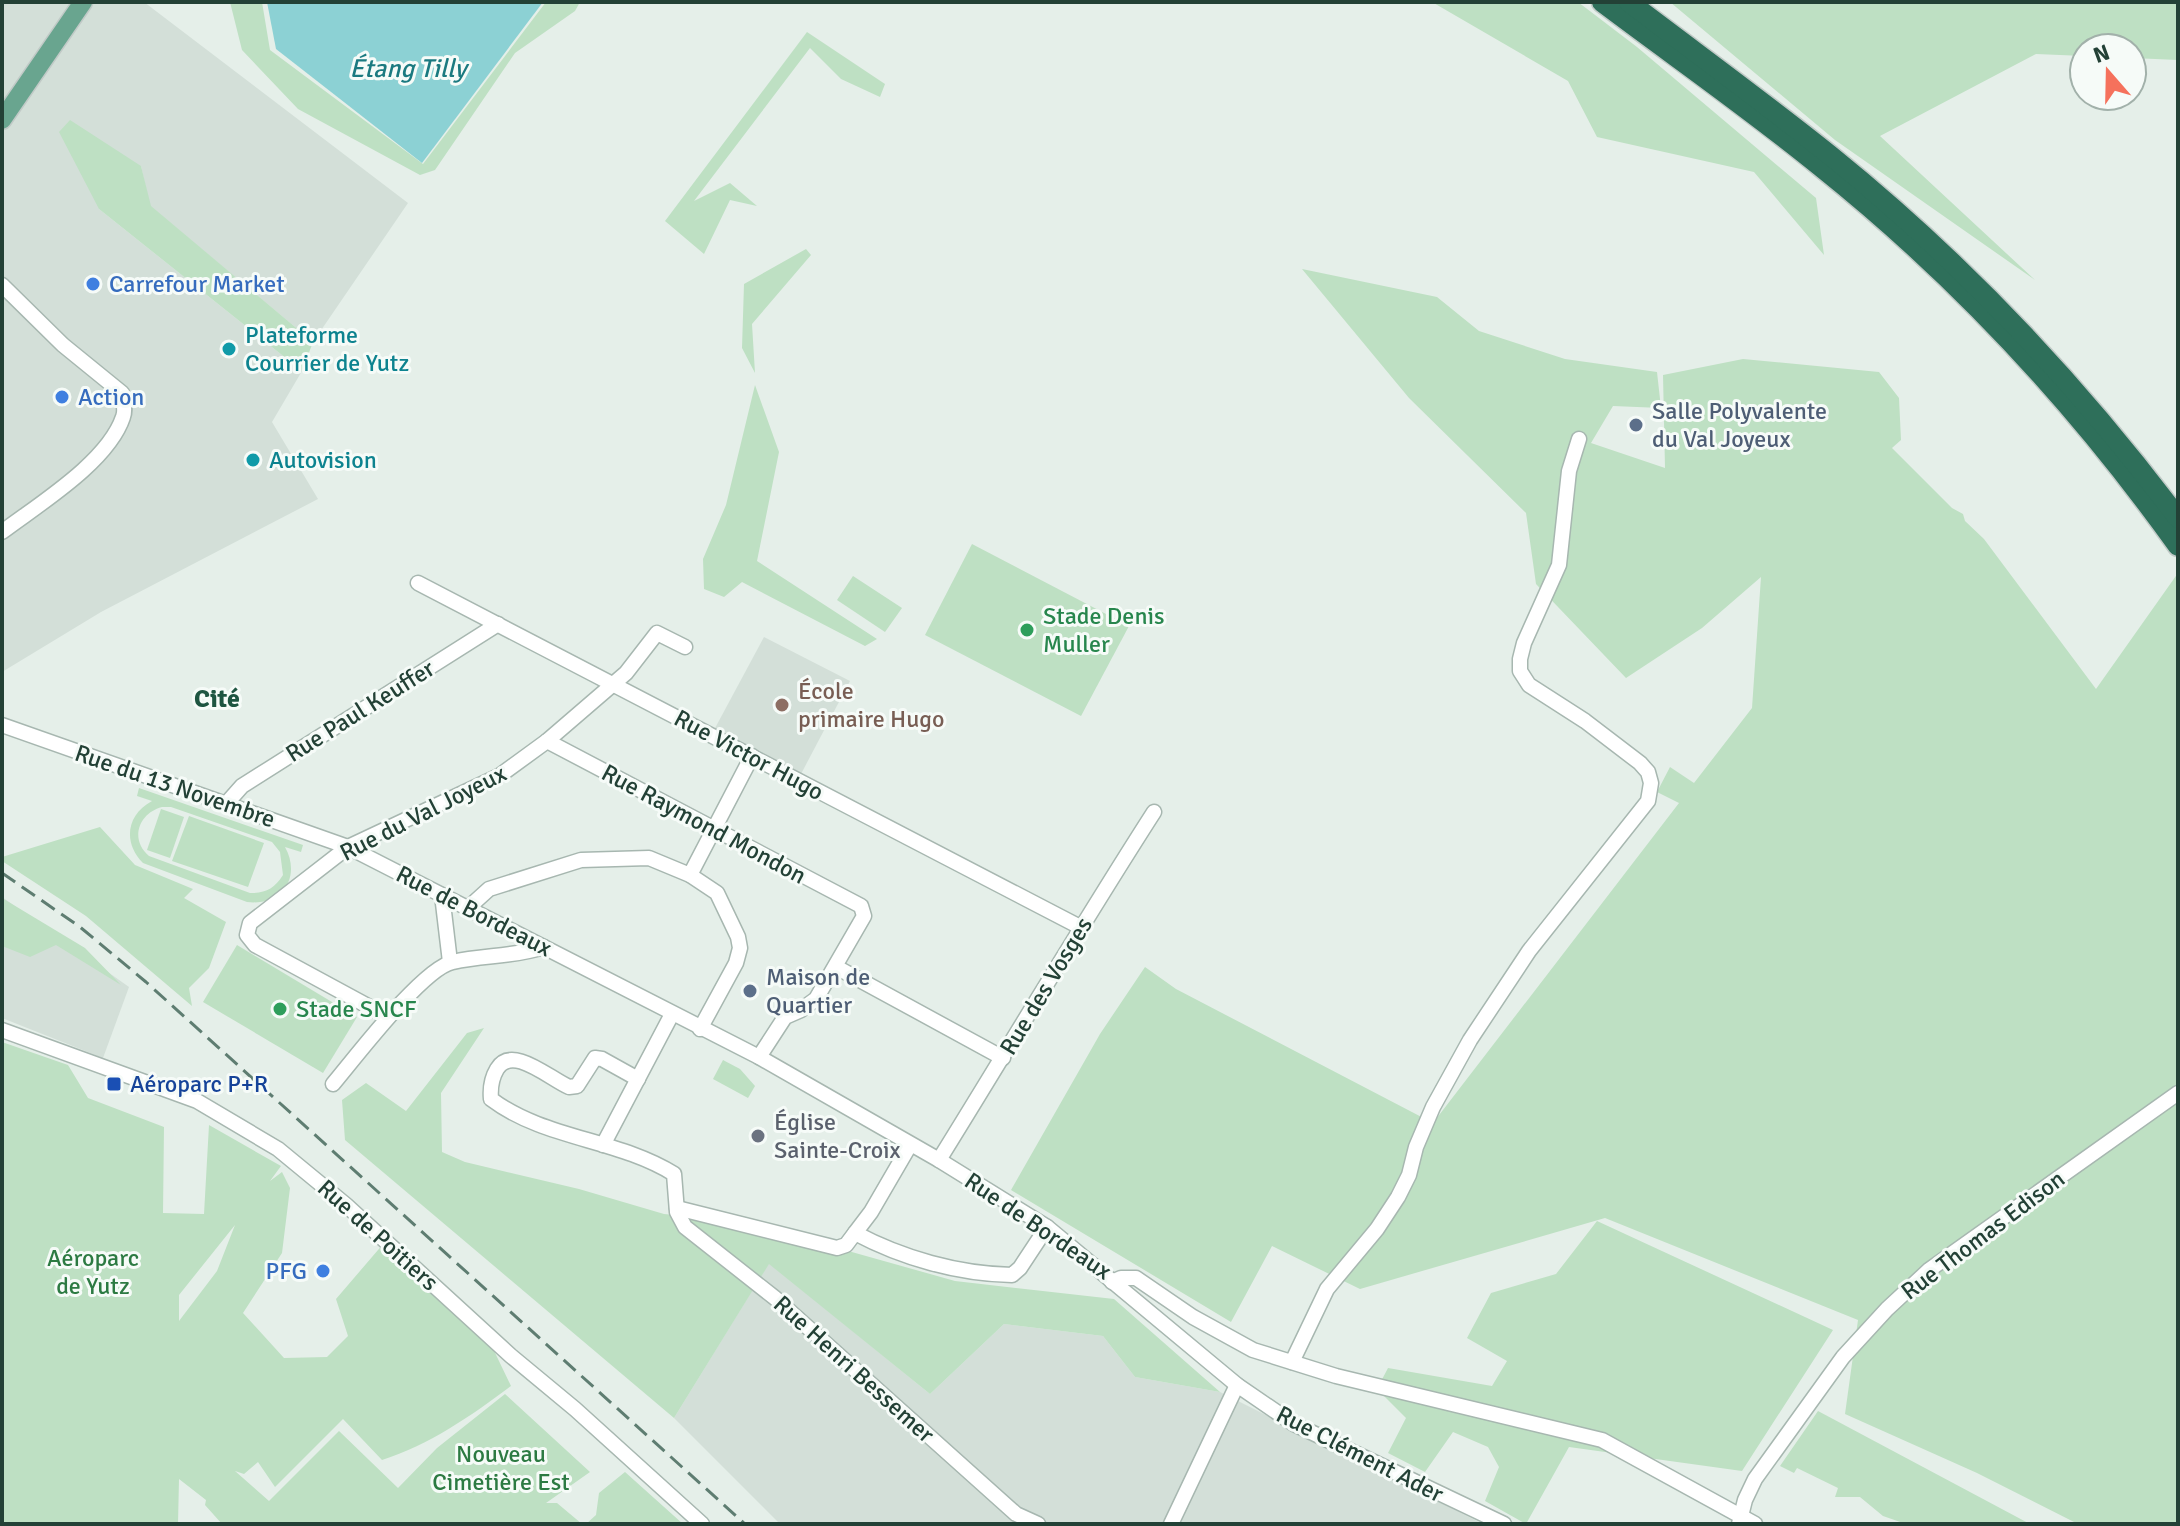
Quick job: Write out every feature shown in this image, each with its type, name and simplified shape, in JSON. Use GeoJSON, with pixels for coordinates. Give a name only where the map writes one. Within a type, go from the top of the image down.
{"type":"FeatureCollection","features":[{"type":"Feature","properties":{"kind":"highway"},"geometry":{"type":"LineString","coordinates":[[1602,2],[1822,167],[1927,260],[2008,339],[2080,421],[2178,546]]}},
{"type":"Feature","properties":{"kind":"highway"},"geometry":{"type":"LineString","coordinates":[[1629,2],[1832,157],[1943,255],[2001,311],[2086,403],[2178,518]]}},
{"type":"Feature","properties":{"kind":"main road"},"geometry":{"type":"LineString","coordinates":[[2,120],[83,2]]}},
{"type":"Feature","properties":{"kind":"street"},"geometry":{"type":"LineString","coordinates":[[2,285],[63,345],[122,393],[125,414],[115,433],[85,470],[2,532]]}},
{"type":"Feature","properties":{"kind":"street"},"geometry":{"type":"LineString","coordinates":[[1292,1362],[1327,1289],[1377,1229],[1398,1197],[1433,1107],[1470,1040],[1529,951],[1648,801],[1651,783],[1648,772],[1640,763],[1585,721],[1529,685],[1520,671],[1524,643],[1559,565],[1569,471],[1579,439]]}},
{"type":"Feature","properties":{"kind":"street","name":"Rue Victor Hugo"},"geometry":{"type":"LineString","coordinates":[[418,583],[1080,927]]}},
{"type":"Feature","properties":{"kind":"street","name":"Rue Paul Keuffer"},"geometry":{"type":"LineString","coordinates":[[226,804],[242,786],[498,624]]}},
{"type":"Feature","properties":{"kind":"street","name":"Rue du Val Joyeux"},"geometry":{"type":"LineString","coordinates":[[388,1017],[255,945],[247,935],[250,923],[348,847],[499,776],[547,741],[626,673],[657,633],[685,647]]}},
{"type":"Feature","properties":{"kind":"street","name":"Rue du 13 Novembre"},"geometry":{"type":"LineString","coordinates":[[2,725],[348,847]]}},
{"type":"Feature","properties":{"kind":"street","name":"Rue Raymond Mondon"},"geometry":{"type":"LineString","coordinates":[[547,741],[861,906],[864,916],[836,967]]}},
{"type":"Feature","properties":{"kind":"street"},"geometry":{"type":"LineString","coordinates":[[690,875],[752,756]]}},
{"type":"Feature","properties":{"kind":"street","name":"Rue des Vosges"},"geometry":{"type":"LineString","coordinates":[[939,1160],[1080,927],[1154,812]]}},
{"type":"Feature","properties":{"kind":"street","name":"Rue de Bordeaux"},"geometry":{"type":"LineString","coordinates":[[348,847],[759,1057],[939,1160],[1047,1227],[1112,1282],[1121,1278],[1136,1278],[1223,1336],[1253,1350],[1336,1376],[1602,1440],[1740,1520],[1755,1524]]}},
{"type":"Feature","properties":{"kind":"street"},"geometry":{"type":"LineString","coordinates":[[468,908],[489,889],[581,860],[649,858],[690,875],[717,893],[740,948],[736,963],[700,1029]]}},
{"type":"Feature","properties":{"kind":"street"},"geometry":{"type":"LineString","coordinates":[[442,895],[450,962]]}},
{"type":"Feature","properties":{"kind":"street"},"geometry":{"type":"LineString","coordinates":[[333,1084],[388,1017],[437,969],[450,962],[526,953],[544,947]]}},
{"type":"Feature","properties":{"kind":"street"},"geometry":{"type":"LineString","coordinates":[[759,1057],[785,1017],[816,999],[836,967],[1003,1058]]}},
{"type":"Feature","properties":{"kind":"street"},"geometry":{"type":"LineString","coordinates":[[603,1145],[672,1014]]}},
{"type":"Feature","properties":{"kind":"street","name":"Rue de Poitiers"},"geometry":{"type":"LineString","coordinates":[[2,1030],[197,1101],[278,1149],[346,1205],[702,1524]]}},
{"type":"Feature","properties":{"kind":"street"},"geometry":{"type":"LineString","coordinates":[[638,1079],[595,1058],[577,1086],[569,1087],[522,1061],[508,1059],[500,1064],[494,1075],[491,1099],[511,1114],[603,1145],[674,1174],[677,1208],[837,1248],[846,1245],[871,1212],[910,1145]]}},
{"type":"Feature","properties":{"kind":"street","name":"Rue Thomas Edison"},"geometry":{"type":"LineString","coordinates":[[1740,1520],[1755,1479],[1809,1401],[1843,1357],[1887,1309],[1929,1270],[2178,1093]]}},
{"type":"Feature","properties":{"kind":"street","name":"Rue Henri Bessemer"},"geometry":{"type":"LineString","coordinates":[[677,1208],[685,1227],[775,1298],[1016,1514],[1038,1524]]}},
{"type":"Feature","properties":{"kind":"street"},"geometry":{"type":"LineString","coordinates":[[855,1233],[912,1257],[959,1270],[1012,1275],[1047,1227]]}},
{"type":"Feature","properties":{"kind":"street","name":"Rue Clément Ader"},"geometry":{"type":"LineString","coordinates":[[1112,1282],[1237,1385],[1294,1424],[1504,1524]]}},
{"type":"Feature","properties":{"kind":"street"},"geometry":{"type":"LineString","coordinates":[[1171,1524],[1237,1385]]}},
{"type":"Feature","properties":{"kind":"shaded area"},"geometry":{"type":"Polygon","coordinates":[[[2,2],[144,2],[408,203],[313,342],[150,206],[141,166],[99,209],[302,371],[272,422],[318,499],[101,612],[2,672],[2,2]]]}},
{"type":"Feature","properties":{"kind":"shaded area","name":"École primaire Hugo"},"geometry":{"type":"Polygon","coordinates":[[[764,637],[850,681],[801,774],[714,730],[764,637]]]}},
{"type":"Feature","properties":{"kind":"shaded area"},"geometry":{"type":"Polygon","coordinates":[[[2,897],[129,987],[103,1058],[2,1018],[2,897]]]}},
{"type":"Feature","properties":{"kind":"shaded area"},"geometry":{"type":"Polygon","coordinates":[[[769,1263],[930,1394],[1004,1324],[1103,1336],[1135,1377],[1220,1392],[1483,1524],[780,1524],[674,1418],[769,1263]]]}},
{"type":"Feature","properties":{"kind":"green space"},"geometry":{"type":"Polygon","coordinates":[[[230,2],[262,2],[270,50],[423,164],[546,2],[580,2],[575,11],[515,53],[435,170],[420,175],[298,109],[242,50],[230,2]]]}},
{"type":"Feature","properties":{"kind":"green space"},"geometry":{"type":"Polygon","coordinates":[[[1432,2],[1578,2],[1637,47],[1816,198],[1824,255],[1754,172],[1597,137],[1568,81],[1432,2]]]}},
{"type":"Feature","properties":{"kind":"green space"},"geometry":{"type":"Polygon","coordinates":[[[1670,2],[2178,2],[2178,60],[2148,59],[2148,32],[2068,32],[2068,55],[2036,54],[1880,136],[2035,280],[1835,140],[1670,2]]]}},
{"type":"Feature","properties":{"kind":"green space"},"geometry":{"type":"Polygon","coordinates":[[[807,32],[885,84],[880,97],[841,79],[810,48],[694,201],[730,183],[757,206],[730,200],[704,254],[665,221],[807,32]]]}},
{"type":"Feature","properties":{"kind":"green space"},"geometry":{"type":"Polygon","coordinates":[[[70,120],[141,166],[151,206],[313,342],[302,371],[99,209],[59,132],[70,120]]]}},
{"type":"Feature","properties":{"kind":"green space"},"geometry":{"type":"Polygon","coordinates":[[[806,249],[811,255],[752,324],[755,373],[742,348],[744,284],[806,249]]]}},
{"type":"Feature","properties":{"kind":"green space"},"geometry":{"type":"Polygon","coordinates":[[[1302,269],[1437,297],[1479,331],[1565,359],[1657,372],[1661,408],[1613,406],[1591,443],[1665,468],[1663,375],[1743,359],[1879,372],[1899,398],[1901,440],[1892,448],[1952,508],[1963,514],[1965,521],[1984,539],[2096,689],[2178,573],[2178,1524],[2078,1524],[1977,1473],[1845,1414],[1858,1320],[1605,1218],[1360,1289],[1272,1246],[1231,1322],[1011,1190],[1100,1034],[1145,967],[1176,989],[1433,1123],[1679,803],[1657,792],[1670,767],[1694,783],[1752,708],[1761,577],[1702,628],[1626,678],[1536,584],[1526,513],[1409,398],[1302,269]]]}},
{"type":"Feature","properties":{"kind":"green space"},"geometry":{"type":"Polygon","coordinates":[[[755,385],[779,452],[757,561],[877,639],[865,646],[742,582],[724,597],[704,589],[703,559],[726,505],[755,385]]]}},
{"type":"Feature","properties":{"kind":"green space","name":"Stade Denis Muller"},"geometry":{"type":"Polygon","coordinates":[[[972,544],[1129,626],[1081,716],[925,635],[972,544]]]}},
{"type":"Feature","properties":{"kind":"green space"},"geometry":{"type":"Polygon","coordinates":[[[853,576],[902,608],[885,632],[837,600],[853,576]]]}},
{"type":"Feature","properties":{"kind":"green space"},"geometry":{"type":"Polygon","coordinates":[[[139,788],[303,845],[301,852],[285,847],[291,869],[285,888],[270,899],[247,902],[143,863],[132,847],[130,830],[137,814],[152,801],[137,796],[139,788]],[[171,807],[154,810],[139,827],[139,842],[149,856],[250,893],[269,889],[283,875],[280,852],[272,842],[171,807]]]}},
{"type":"Feature","properties":{"kind":"green space"},"geometry":{"type":"Polygon","coordinates":[[[161,809],[184,817],[170,858],[147,850],[161,809]]]}},
{"type":"Feature","properties":{"kind":"green space"},"geometry":{"type":"Polygon","coordinates":[[[189,816],[264,843],[248,887],[172,861],[189,816]]]}},
{"type":"Feature","properties":{"kind":"green space"},"geometry":{"type":"Polygon","coordinates":[[[100,827],[135,865],[193,889],[184,898],[226,922],[209,968],[189,988],[192,1006],[86,916],[2,861],[2,857],[100,827]]]}},
{"type":"Feature","properties":{"kind":"green space"},"geometry":{"type":"Polygon","coordinates":[[[2,898],[85,948],[121,985],[56,945],[30,957],[2,946],[2,898]]]}},
{"type":"Feature","properties":{"kind":"green space","name":"Stade SNCF"},"geometry":{"type":"Polygon","coordinates":[[[237,945],[357,1017],[323,1073],[203,1002],[237,945]]]}},
{"type":"Feature","properties":{"kind":"green space"},"geometry":{"type":"Polygon","coordinates":[[[484,1028],[441,1093],[442,1152],[465,1162],[579,1189],[664,1214],[802,1238],[955,1281],[1114,1299],[1220,1392],[1135,1377],[1103,1336],[1004,1324],[930,1394],[769,1264],[674,1418],[345,1140],[342,1100],[366,1083],[406,1111],[467,1033],[484,1028]]]}},
{"type":"Feature","properties":{"kind":"green space"},"geometry":{"type":"Polygon","coordinates":[[[2,1042],[68,1065],[88,1098],[164,1127],[163,1213],[204,1214],[209,1125],[281,1166],[270,1181],[282,1172],[290,1188],[282,1253],[243,1313],[284,1358],[327,1357],[348,1336],[336,1299],[384,1243],[486,1334],[511,1386],[449,1429],[382,1460],[343,1419],[275,1487],[258,1462],[244,1474],[235,1471],[269,1501],[339,1431],[398,1488],[437,1448],[505,1394],[590,1472],[546,1503],[557,1503],[582,1524],[222,1524],[205,1505],[206,1500],[179,1479],[178,1524],[2,1524],[2,1042]],[[235,1225],[179,1295],[179,1321],[217,1271],[235,1225]]]}},
{"type":"Feature","properties":{"kind":"green space"},"geometry":{"type":"Polygon","coordinates":[[[723,1060],[740,1069],[755,1086],[748,1098],[713,1079],[723,1060]]]}},
{"type":"Feature","properties":{"kind":"green space"},"geometry":{"type":"Polygon","coordinates":[[[1597,1221],[1833,1330],[1742,1471],[1569,1447],[1526,1524],[1485,1501],[1499,1467],[1488,1447],[1453,1432],[1425,1472],[1388,1453],[1406,1418],[1377,1389],[1388,1368],[1492,1386],[1507,1361],[1467,1338],[1491,1293],[1556,1274],[1597,1221]]]}},
{"type":"Feature","properties":{"kind":"green space"},"geometry":{"type":"Polygon","coordinates":[[[1818,1411],[2030,1524],[1906,1524],[1883,1516],[1860,1497],[1835,1497],[1838,1488],[1797,1468],[1794,1473],[1780,1466],[1818,1411]]]}},
{"type":"Feature","properties":{"kind":"green space"},"geometry":{"type":"Polygon","coordinates":[[[625,1472],[683,1524],[586,1524],[596,1515],[599,1493],[625,1472]]]}},
{"type":"Feature","properties":{"kind":"water","name":"Étang Tilly"},"geometry":{"type":"Polygon","coordinates":[[[267,2],[543,2],[422,163],[276,49],[267,2]]]}},
{"type":"Feature","properties":{"kind":"railway"},"geometry":{"type":"LineString","coordinates":[[2,873],[80,927],[146,982],[745,1524]]}},
{"type":"Feature","properties":{"kind":"place","name":"Carrefour Market"},"geometry":{"type":"Point","coordinates":[93,284]}},
{"type":"Feature","properties":{"kind":"place","name":"Plateforme Courrier de Yutz"},"geometry":{"type":"Point","coordinates":[229,349]}},
{"type":"Feature","properties":{"kind":"place","name":"Action"},"geometry":{"type":"Point","coordinates":[62,397]}},
{"type":"Feature","properties":{"kind":"place","name":"Salle Polyvalente du Val Joyeux"},"geometry":{"type":"Point","coordinates":[1636,425]}},
{"type":"Feature","properties":{"kind":"place","name":"Autovision"},"geometry":{"type":"Point","coordinates":[253,460]}},
{"type":"Feature","properties":{"kind":"place","name":"Stade Denis Muller"},"geometry":{"type":"Point","coordinates":[1027,630]}},
{"type":"Feature","properties":{"kind":"place","name":"École primaire Hugo"},"geometry":{"type":"Point","coordinates":[782,705]}},
{"type":"Feature","properties":{"kind":"place","name":"Maison de Quartier"},"geometry":{"type":"Point","coordinates":[750,991]}},
{"type":"Feature","properties":{"kind":"place","name":"Stade SNCF"},"geometry":{"type":"Point","coordinates":[280,1009]}},
{"type":"Feature","properties":{"kind":"place","name":"Aéroparc P+R"},"geometry":{"type":"Point","coordinates":[114,1084]}},
{"type":"Feature","properties":{"kind":"place","name":"Église Sainte-Croix"},"geometry":{"type":"Point","coordinates":[758,1136]}},
{"type":"Feature","properties":{"kind":"place","name":"PFG"},"geometry":{"type":"Point","coordinates":[323,1271]}},
{"type":"Feature","properties":{"kind":"district","name":"Cité"},"geometry":{"type":"Point","coordinates":[217,698]}},
{"type":"Feature","properties":{"kind":"park label","name":"Aéroparc de Yutz"},"geometry":{"type":"Point","coordinates":[93,1272]}},
{"type":"Feature","properties":{"kind":"park label","name":"Nouveau Cimetière Est"},"geometry":{"type":"Point","coordinates":[501,1468]}}]}
